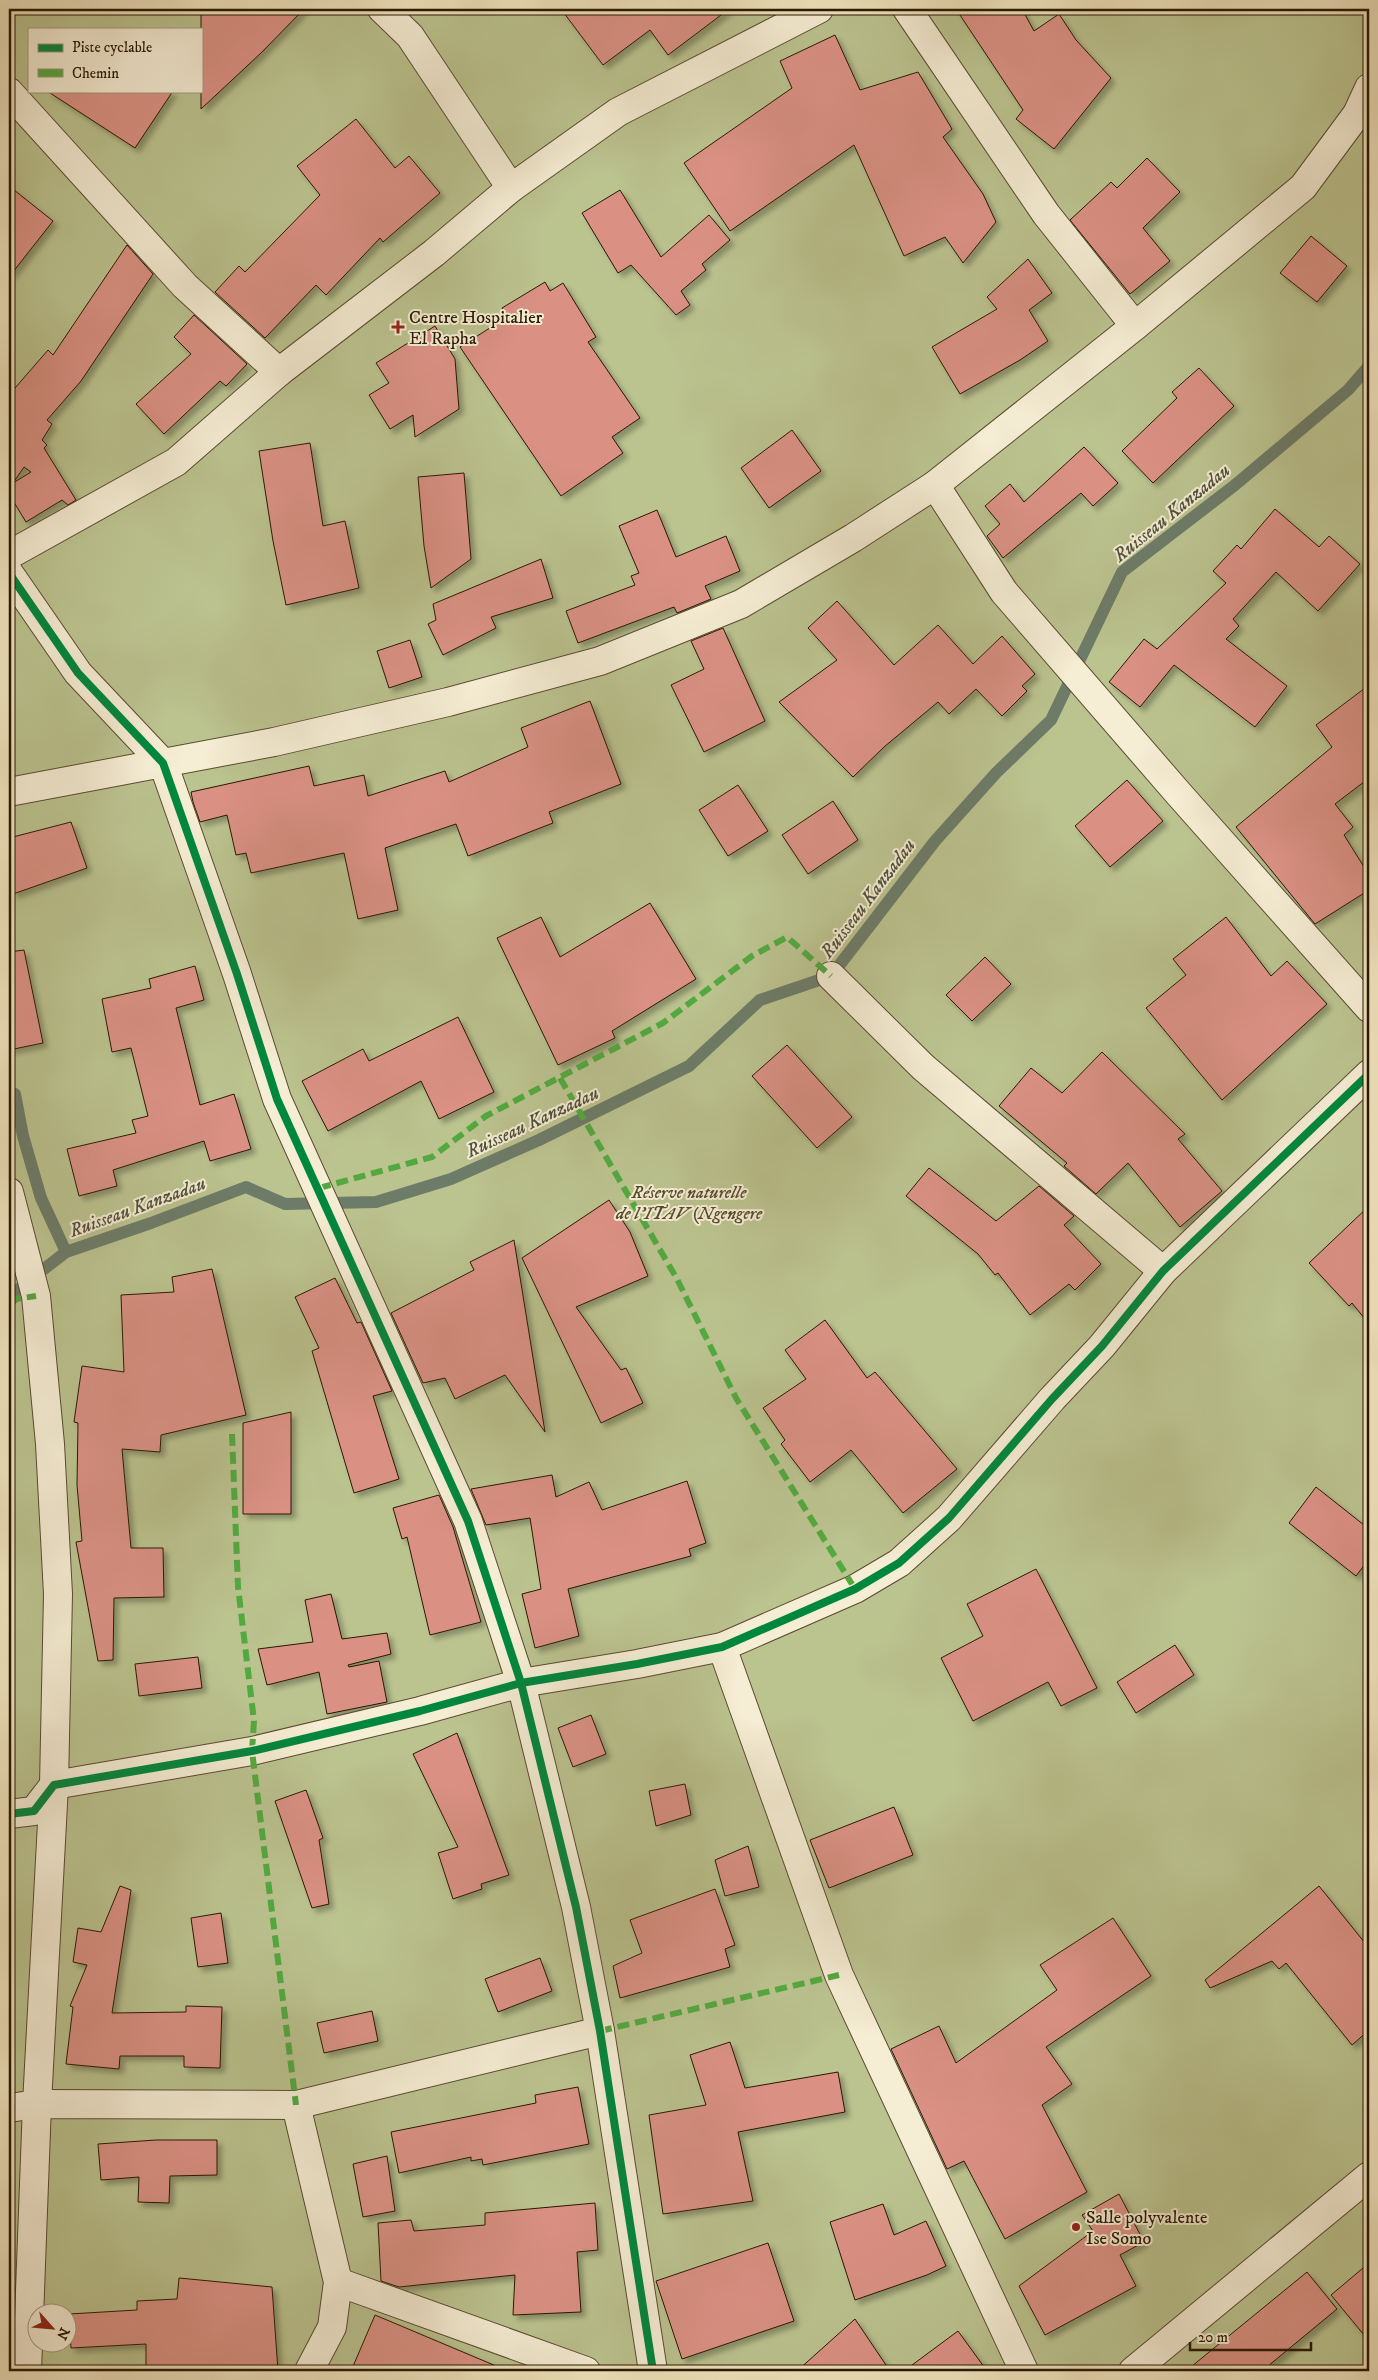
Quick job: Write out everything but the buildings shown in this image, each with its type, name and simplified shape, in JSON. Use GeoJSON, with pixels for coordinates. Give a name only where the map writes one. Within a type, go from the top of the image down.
{"type":"FeatureCollection","features":[{"type":"Feature","properties":{"kind":"street"},"geometry":{"type":"LineString","coordinates":[[382,9],[410,36],[511,188]]}},
{"type":"Feature","properties":{"kind":"street"},"geometry":{"type":"LineString","coordinates":[[9,556],[176,462],[279,372],[434,253],[511,188],[618,112],[819,9]]}},
{"type":"Feature","properties":{"kind":"street"},"geometry":{"type":"LineString","coordinates":[[907,9],[1046,214],[1135,326]]}},
{"type":"Feature","properties":{"kind":"street"},"geometry":{"type":"LineString","coordinates":[[9,792],[274,742],[448,702],[600,661],[741,604],[853,538],[936,485],[1135,326],[1303,187],[1358,114],[1369,88]]}},
{"type":"Feature","properties":{"kind":"street"},"geometry":{"type":"LineString","coordinates":[[9,92],[185,286],[279,372]]}},
{"type":"Feature","properties":{"kind":"street"},"geometry":{"type":"LineString","coordinates":[[936,485],[1004,592],[1178,793],[1369,1008]]}},
{"type":"Feature","properties":{"kind":"street"},"geometry":{"type":"LineString","coordinates":[[9,573],[78,673],[163,763],[237,974],[278,1099],[468,1521],[521,1683],[576,1907],[600,2031],[653,2371]]}},
{"type":"Feature","properties":{"kind":"street"},"geometry":{"type":"LineString","coordinates":[[831,976],[922,1067],[1163,1270]]}},
{"type":"Feature","properties":{"kind":"street"},"geometry":{"type":"LineString","coordinates":[[9,1814],[34,1811],[54,1785],[252,1751],[420,1711],[521,1683],[637,1664],[722,1646],[855,1589],[899,1563],[949,1518],[1052,1399],[1102,1346],[1163,1270],[1369,1074]]}},
{"type":"Feature","properties":{"kind":"street"},"geometry":{"type":"LineString","coordinates":[[9,1192],[36,1296],[50,1444],[58,1594],[54,1785],[37,2104],[27,2371]]}},
{"type":"Feature","properties":{"kind":"street"},"geometry":{"type":"LineString","coordinates":[[722,1646],[839,1976],[1024,2371]]}},
{"type":"Feature","properties":{"kind":"street"},"geometry":{"type":"LineString","coordinates":[[9,2108],[37,2104],[296,2105],[600,2031]]}},
{"type":"Feature","properties":{"kind":"street"},"geometry":{"type":"LineString","coordinates":[[296,2105],[338,2282],[332,2327],[309,2371]]}},
{"type":"Feature","properties":{"kind":"street"},"geometry":{"type":"LineString","coordinates":[[1133,2371],[1369,2176]]}},
{"type":"Feature","properties":{"kind":"street"},"geometry":{"type":"LineString","coordinates":[[338,2282],[586,2371]]}},
{"type":"Feature","properties":{"kind":"green space","name":"Réserve naturelle de l'ITAV (Ngengere"},"geometry":{"type":"Polygon","coordinates":[[[9,9],[1369,9],[1369,2371],[9,2371],[9,9]]]}},
{"type":"Feature","properties":{"kind":"waterway","name":"Ruisseau Kanzadau"},"geometry":{"type":"LineString","coordinates":[[12,1299],[22,1286],[66,1252],[151,1223],[246,1187],[285,1204],[376,1202],[451,1179],[539,1140],[689,1066],[760,1000],[831,976],[935,841],[996,773],[1051,720],[1122,572],[1235,485],[1348,390],[1369,366]]}},
{"type":"Feature","properties":{"kind":"waterway","name":"Ruisseau Kanzadau"},"geometry":{"type":"LineString","coordinates":[[9,1099],[15,1094],[23,1136],[41,1198],[66,1252]]}},
{"type":"Feature","properties":{"kind":"marked path"},"geometry":{"type":"LineString","coordinates":[[319,1188],[432,1157],[486,1116],[663,1023],[752,956],[787,937],[831,976]]}},
{"type":"Feature","properties":{"kind":"marked path"},"geometry":{"type":"LineString","coordinates":[[560,1078],[677,1279],[736,1398],[855,1589]]}},
{"type":"Feature","properties":{"kind":"marked path"},"geometry":{"type":"LineString","coordinates":[[9,1300],[36,1296]]}},
{"type":"Feature","properties":{"kind":"marked path"},"geometry":{"type":"LineString","coordinates":[[232,1434],[238,1587],[254,1721],[252,1751],[296,2105]]}},
{"type":"Feature","properties":{"kind":"marked path"},"geometry":{"type":"LineString","coordinates":[[600,2031],[839,1975]]}},
{"type":"Feature","properties":{"kind":"cycle path"},"geometry":{"type":"LineString","coordinates":[[9,573],[78,673],[163,763],[237,974],[277,1099],[468,1521],[521,1683],[576,1907],[600,2031],[653,2371]]}},
{"type":"Feature","properties":{"kind":"cycle path"},"geometry":{"type":"LineString","coordinates":[[9,1814],[34,1811],[54,1785],[252,1751],[420,1711],[521,1683],[637,1664],[722,1647],[855,1589],[899,1563],[949,1518],[1052,1399],[1102,1346],[1163,1271],[1369,1074]]}},
{"type":"Feature","properties":{"kind":"place","name":"Centre Hospitalier El Rapha"},"geometry":{"type":"Point","coordinates":[398,327]}},
{"type":"Feature","properties":{"kind":"place","name":"Salle polyvalente Ise Somo"},"geometry":{"type":"Point","coordinates":[1076,2227]}}]}
